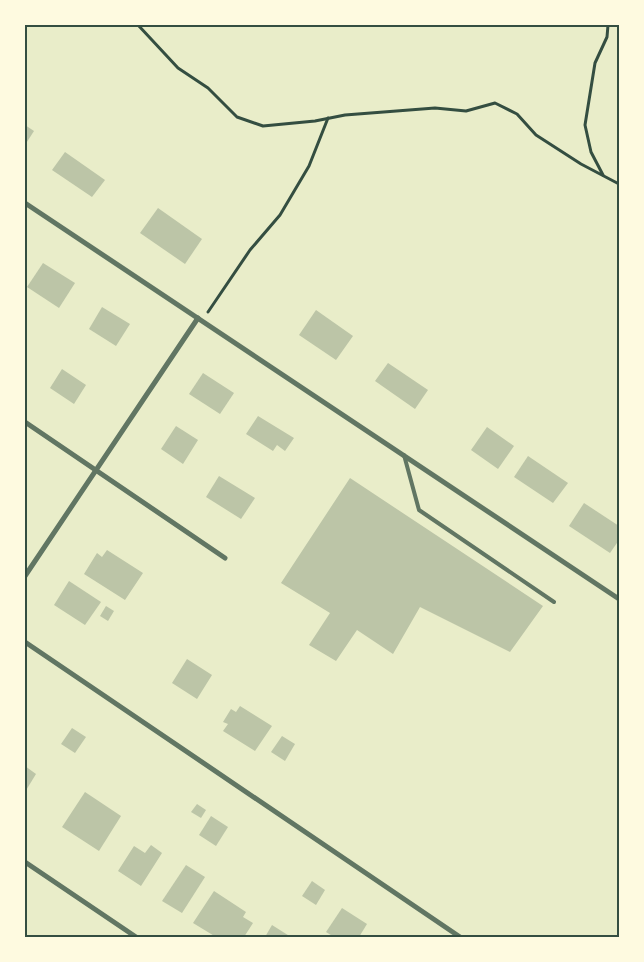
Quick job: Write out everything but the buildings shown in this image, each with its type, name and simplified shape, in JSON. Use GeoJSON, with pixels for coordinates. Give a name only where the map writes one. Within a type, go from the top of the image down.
{"type":"FeatureCollection","features":[{"type":"Feature","properties":{"kind":"street"},"geometry":{"type":"LineString","coordinates":[[25,203],[619,599]]}},
{"type":"Feature","properties":{"kind":"street"},"geometry":{"type":"LineString","coordinates":[[25,576],[198,318]]}},
{"type":"Feature","properties":{"kind":"street"},"geometry":{"type":"LineString","coordinates":[[25,422],[225,558]]}},
{"type":"Feature","properties":{"kind":"street"},"geometry":{"type":"LineString","coordinates":[[25,642],[460,937]]}},
{"type":"Feature","properties":{"kind":"street"},"geometry":{"type":"LineString","coordinates":[[25,862],[136,937]]}},
{"type":"Feature","properties":{"kind":"lane"},"geometry":{"type":"LineString","coordinates":[[404,455],[420,510],[554,602]]}},
{"type":"Feature","properties":{"kind":"path"},"geometry":{"type":"LineString","coordinates":[[138,25],[178,68],[208,88],[237,117],[263,126],[435,108],[466,111],[495,103],[517,114],[536,135],[619,184]]}},
{"type":"Feature","properties":{"kind":"path"},"geometry":{"type":"LineString","coordinates":[[603,176],[591,152],[585,125],[595,63],[607,37],[608,25]]}},
{"type":"Feature","properties":{"kind":"path"},"geometry":{"type":"LineString","coordinates":[[206,314],[250,250],[280,216],[308,166],[328,118]]}}]}
